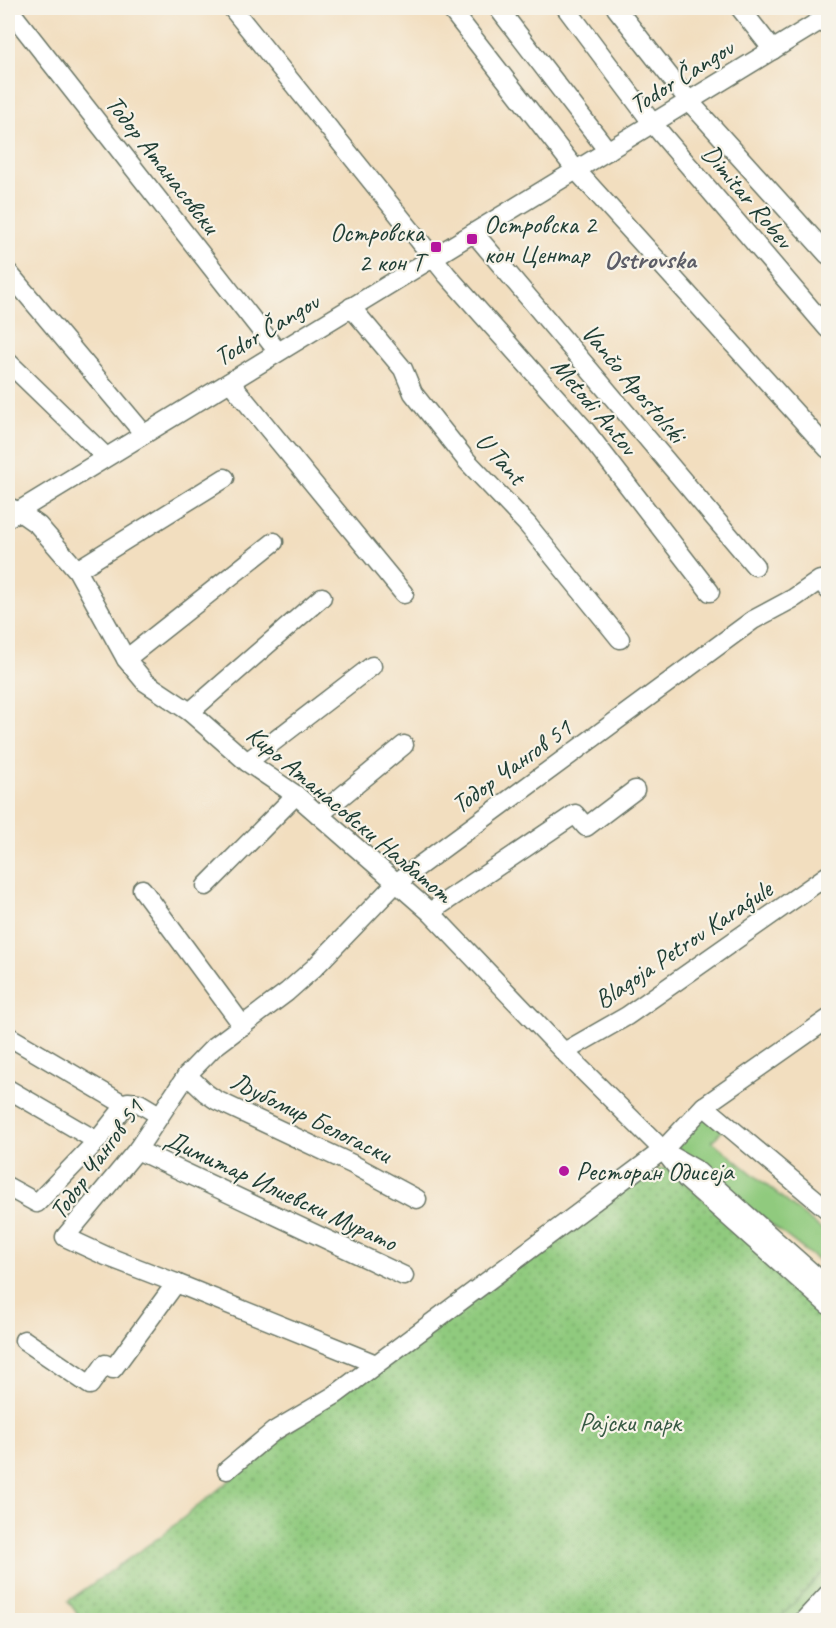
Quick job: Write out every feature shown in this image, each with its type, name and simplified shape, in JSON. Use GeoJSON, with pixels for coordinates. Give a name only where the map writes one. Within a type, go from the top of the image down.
{"type":"FeatureCollection","features":[{"type":"Feature","properties":{"kind":"street","name":"Тодор Атанасовски"},"geometry":{"type":"LineString","coordinates":[[8,8],[278,352]]}},
{"type":"Feature","properties":{"kind":"street"},"geometry":{"type":"LineString","coordinates":[[232,8],[434,257]]}},
{"type":"Feature","properties":{"kind":"street"},"geometry":{"type":"LineString","coordinates":[[450,8],[576,170],[828,449]]}},
{"type":"Feature","properties":{"kind":"street"},"geometry":{"type":"LineString","coordinates":[[498,8],[608,151]]}},
{"type":"Feature","properties":{"kind":"street","name":"Dimitar Robev"},"geometry":{"type":"LineString","coordinates":[[566,8],[653,124],[828,329]]}},
{"type":"Feature","properties":{"kind":"street"},"geometry":{"type":"LineString","coordinates":[[616,8],[689,101],[828,255]]}},
{"type":"Feature","properties":{"kind":"street"},"geometry":{"type":"LineString","coordinates":[[740,8],[773,50]]}},
{"type":"Feature","properties":{"kind":"street","name":"Todor Čangov"},"geometry":{"type":"LineString","coordinates":[[11,512],[230,382],[828,16]]}},
{"type":"Feature","properties":{"kind":"street","name":"Vančo Apostolski"},"geometry":{"type":"LineString","coordinates":[[474,233],[755,566]]}},
{"type":"Feature","properties":{"kind":"street","name":"Metodi Antov"},"geometry":{"type":"LineString","coordinates":[[434,257],[585,429],[710,592]]}},
{"type":"Feature","properties":{"kind":"street"},"geometry":{"type":"LineString","coordinates":[[8,272],[144,434]]}},
{"type":"Feature","properties":{"kind":"street","name":"U Tant"},"geometry":{"type":"LineString","coordinates":[[351,308],[404,369],[413,393],[461,452],[527,524],[620,639]]}},
{"type":"Feature","properties":{"kind":"street"},"geometry":{"type":"LineString","coordinates":[[8,362],[106,457]]}},
{"type":"Feature","properties":{"kind":"street"},"geometry":{"type":"LineString","coordinates":[[230,382],[404,594]]}},
{"type":"Feature","properties":{"kind":"street"},"geometry":{"type":"LineString","coordinates":[[77,570],[225,478]]}},
{"type":"Feature","properties":{"kind":"street","name":"Киро Атанасовски Налбатот"},"geometry":{"type":"LineString","coordinates":[[11,512],[38,525],[77,570],[126,659],[145,682],[190,712],[247,762],[296,795],[430,912],[564,1052],[663,1150]]}},
{"type":"Feature","properties":{"kind":"street"},"geometry":{"type":"LineString","coordinates":[[126,659],[274,542]]}},
{"type":"Feature","properties":{"kind":"street","name":"Тодор Чангов 51"},"geometry":{"type":"LineString","coordinates":[[376,1364],[106,1256],[65,1237],[137,1150],[187,1075],[214,1047],[314,968],[396,883],[753,620],[825,582]]}},
{"type":"Feature","properties":{"kind":"street"},"geometry":{"type":"LineString","coordinates":[[190,712],[322,597]]}},
{"type":"Feature","properties":{"kind":"street"},"geometry":{"type":"LineString","coordinates":[[247,762],[372,666]]}},
{"type":"Feature","properties":{"kind":"street"},"geometry":{"type":"LineString","coordinates":[[319,815],[404,745]]}},
{"type":"Feature","properties":{"kind":"street"},"geometry":{"type":"LineString","coordinates":[[430,912],[575,814],[586,827],[635,790]]}},
{"type":"Feature","properties":{"kind":"street"},"geometry":{"type":"LineString","coordinates":[[206,886],[296,795]]}},
{"type":"Feature","properties":{"kind":"street","name":"Blagoja Petrov Karaǵule"},"geometry":{"type":"LineString","coordinates":[[564,1052],[627,1016],[828,875]]}},
{"type":"Feature","properties":{"kind":"street"},"geometry":{"type":"LineString","coordinates":[[142,889],[243,1026]]}},
{"type":"Feature","properties":{"kind":"street"},"geometry":{"type":"LineString","coordinates":[[227,1470],[274,1431],[335,1395],[663,1150],[704,1106],[828,1019]]}},
{"type":"Feature","properties":{"kind":"street"},"geometry":{"type":"LineString","coordinates":[[8,1036],[125,1105]]}},
{"type":"Feature","properties":{"kind":"street","name":"Љубомир Белогаски"},"geometry":{"type":"LineString","coordinates":[[187,1075],[216,1100],[352,1164],[417,1200]]}},
{"type":"Feature","properties":{"kind":"street"},"geometry":{"type":"LineString","coordinates":[[8,1089],[97,1141]]}},
{"type":"Feature","properties":{"kind":"street"},"geometry":{"type":"LineString","coordinates":[[8,1187],[37,1203],[97,1141],[130,1101],[159,1114]]}},
{"type":"Feature","properties":{"kind":"street"},"geometry":{"type":"LineString","coordinates":[[704,1106],[828,1210]]}},
{"type":"Feature","properties":{"kind":"street","name":"Димитар Илиевски Мурато"},"geometry":{"type":"LineString","coordinates":[[137,1150],[404,1276]]}},
{"type":"Feature","properties":{"kind":"street"},"geometry":{"type":"LineString","coordinates":[[663,1150],[695,1169],[828,1287]]}},
{"type":"Feature","properties":{"kind":"street"},"geometry":{"type":"LineString","coordinates":[[663,1150],[686,1179],[828,1305]]}},
{"type":"Feature","properties":{"kind":"street"},"geometry":{"type":"LineString","coordinates":[[24,1340],[90,1385],[105,1364],[113,1369],[176,1283]]}},
{"type":"Feature","properties":{"kind":"street"},"geometry":{"type":"LineString","coordinates":[[804,1620],[828,1594]]}},
{"type":"Feature","properties":{"kind":"green space"},"geometry":{"type":"Polygon","coordinates":[[[701,1115],[723,1130],[712,1141],[828,1235],[828,1264],[816,1259],[679,1153],[678,1145],[701,1115]]]}},
{"type":"Feature","properties":{"kind":"green space","name":"Рајски парк"},"geometry":{"type":"Polygon","coordinates":[[[668,1167],[828,1313],[828,1567],[778,1620],[82,1620],[68,1601],[161,1536],[335,1395],[645,1172],[668,1167]]]}},
{"type":"Feature","properties":{"kind":"green space"},"geometry":{"type":"Polygon","coordinates":[[[828,1567],[828,1620],[778,1620],[828,1567]]]}},
{"type":"Feature","properties":{"kind":"place","name":"Островска 2 кон Центар"},"geometry":{"type":"Point","coordinates":[472,239]}},
{"type":"Feature","properties":{"kind":"place","name":"Островска 2 кон T"},"geometry":{"type":"Point","coordinates":[436,247]}},
{"type":"Feature","properties":{"kind":"place","name":"Ресторан Одисеја"},"geometry":{"type":"Point","coordinates":[564,1171]}},
{"type":"Feature","properties":{"kind":"district","name":"Ostrovska"},"geometry":{"type":"Point","coordinates":[650,259]}}]}
